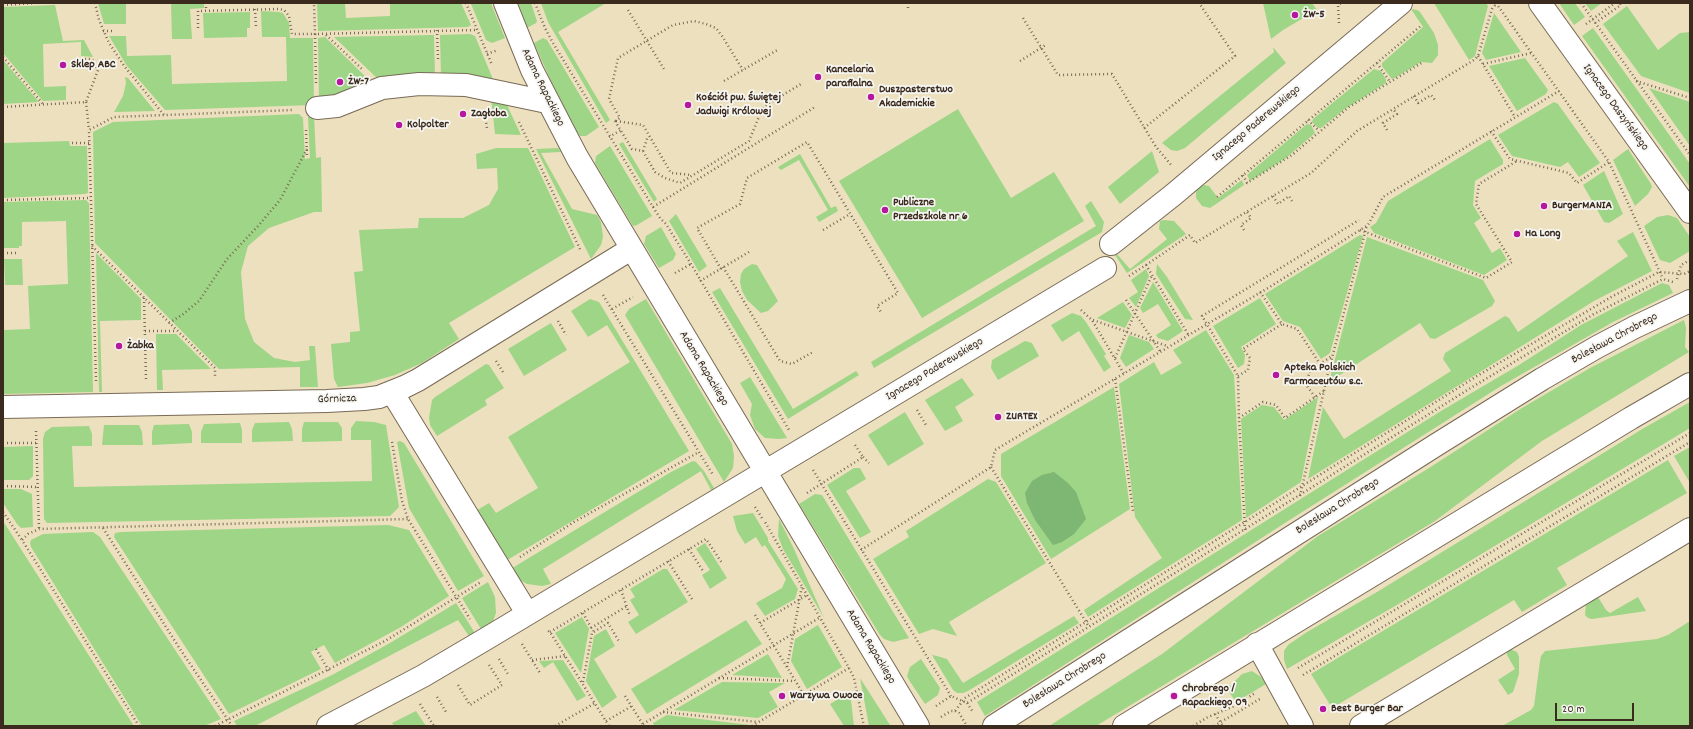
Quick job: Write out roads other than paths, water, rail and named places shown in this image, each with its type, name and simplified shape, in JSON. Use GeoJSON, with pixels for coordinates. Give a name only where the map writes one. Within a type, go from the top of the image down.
{"type":"FeatureCollection","features":[{"type":"Feature","properties":{"kind":"street","name":"Adama Rapackiego"},"geometry":{"type":"LineString","coordinates":[[505,3],[532,70],[547,102],[577,157],[764,472],[922,723]]}},
{"type":"Feature","properties":{"kind":"street","name":"Ignacego Paderewskiego"},"geometry":{"type":"LineString","coordinates":[[1111,244],[1173,195],[1401,3]]}},
{"type":"Feature","properties":{"kind":"street","name":"Ignacego Daszyńskiego"},"geometry":{"type":"LineString","coordinates":[[1540,3],[1690,212]]}},
{"type":"Feature","properties":{"kind":"street"},"geometry":{"type":"LineString","coordinates":[[311,109],[336,106],[382,88],[438,84],[466,85],[547,102]]}},
{"type":"Feature","properties":{"kind":"street","name":"Górnicza"},"geometry":{"type":"LineString","coordinates":[[3,407],[216,403],[364,399],[380,397],[418,380],[631,249]]}},
{"type":"Feature","properties":{"kind":"street","name":"Ignacego Paderewskiego"},"geometry":{"type":"LineString","coordinates":[[328,726],[423,676],[1105,268]]}},
{"type":"Feature","properties":{"kind":"street","name":"Bolesława Chrobrego"},"geometry":{"type":"LineString","coordinates":[[994,726],[1430,448],[1542,379],[1597,347],[1690,301]]}},
{"type":"Feature","properties":{"kind":"street"},"geometry":{"type":"LineString","coordinates":[[1124,726],[1631,418],[1690,384]]}},
{"type":"Feature","properties":{"kind":"street"},"geometry":{"type":"LineString","coordinates":[[392,392],[500,570],[528,613]]}},
{"type":"Feature","properties":{"kind":"street"},"geometry":{"type":"LineString","coordinates":[[1361,726],[1690,529]]}},
{"type":"Feature","properties":{"kind":"street"},"geometry":{"type":"LineString","coordinates":[[1257,644],[1302,726]]}},
{"type":"Feature","properties":{"kind":"place","name":"ŻW-5"},"geometry":{"type":"Point","coordinates":[1295,15]}},
{"type":"Feature","properties":{"kind":"place","name":"Sklep ABC"},"geometry":{"type":"Point","coordinates":[63,65]}},
{"type":"Feature","properties":{"kind":"place","name":"Kancelaria parafialna"},"geometry":{"type":"Point","coordinates":[818,77]}},
{"type":"Feature","properties":{"kind":"place","name":"ŻW-7"},"geometry":{"type":"Point","coordinates":[340,82]}},
{"type":"Feature","properties":{"kind":"place","name":"Duszpasterstwo Akademickie"},"geometry":{"type":"Point","coordinates":[871,97]}},
{"type":"Feature","properties":{"kind":"place","name":"Kościół pw. Świętej Jadwigi Królowej"},"geometry":{"type":"Point","coordinates":[688,105]}},
{"type":"Feature","properties":{"kind":"place","name":"Zagłoba"},"geometry":{"type":"Point","coordinates":[463,114]}},
{"type":"Feature","properties":{"kind":"place","name":"Kolpolter"},"geometry":{"type":"Point","coordinates":[399,125]}},
{"type":"Feature","properties":{"kind":"place","name":"BurgerMANIA"},"geometry":{"type":"Point","coordinates":[1544,206]}},
{"type":"Feature","properties":{"kind":"place","name":"Publiczne Przedszkole nr 6"},"geometry":{"type":"Point","coordinates":[885,210]}},
{"type":"Feature","properties":{"kind":"place","name":"Ha Long"},"geometry":{"type":"Point","coordinates":[1517,234]}},
{"type":"Feature","properties":{"kind":"place","name":"Żabka"},"geometry":{"type":"Point","coordinates":[119,346]}},
{"type":"Feature","properties":{"kind":"place","name":"Apteka Polskich Farmaceutów s.c."},"geometry":{"type":"Point","coordinates":[1276,375]}},
{"type":"Feature","properties":{"kind":"place","name":"ZURTEX"},"geometry":{"type":"Point","coordinates":[998,417]}},
{"type":"Feature","properties":{"kind":"place","name":"Warzywa Owoce"},"geometry":{"type":"Point","coordinates":[782,696]}},
{"type":"Feature","properties":{"kind":"place","name":"Chrobrego / Rapackiego 09"},"geometry":{"type":"Point","coordinates":[1174,696]}},
{"type":"Feature","properties":{"kind":"place","name":"Best Burger Bar"},"geometry":{"type":"Point","coordinates":[1323,709]}}]}
